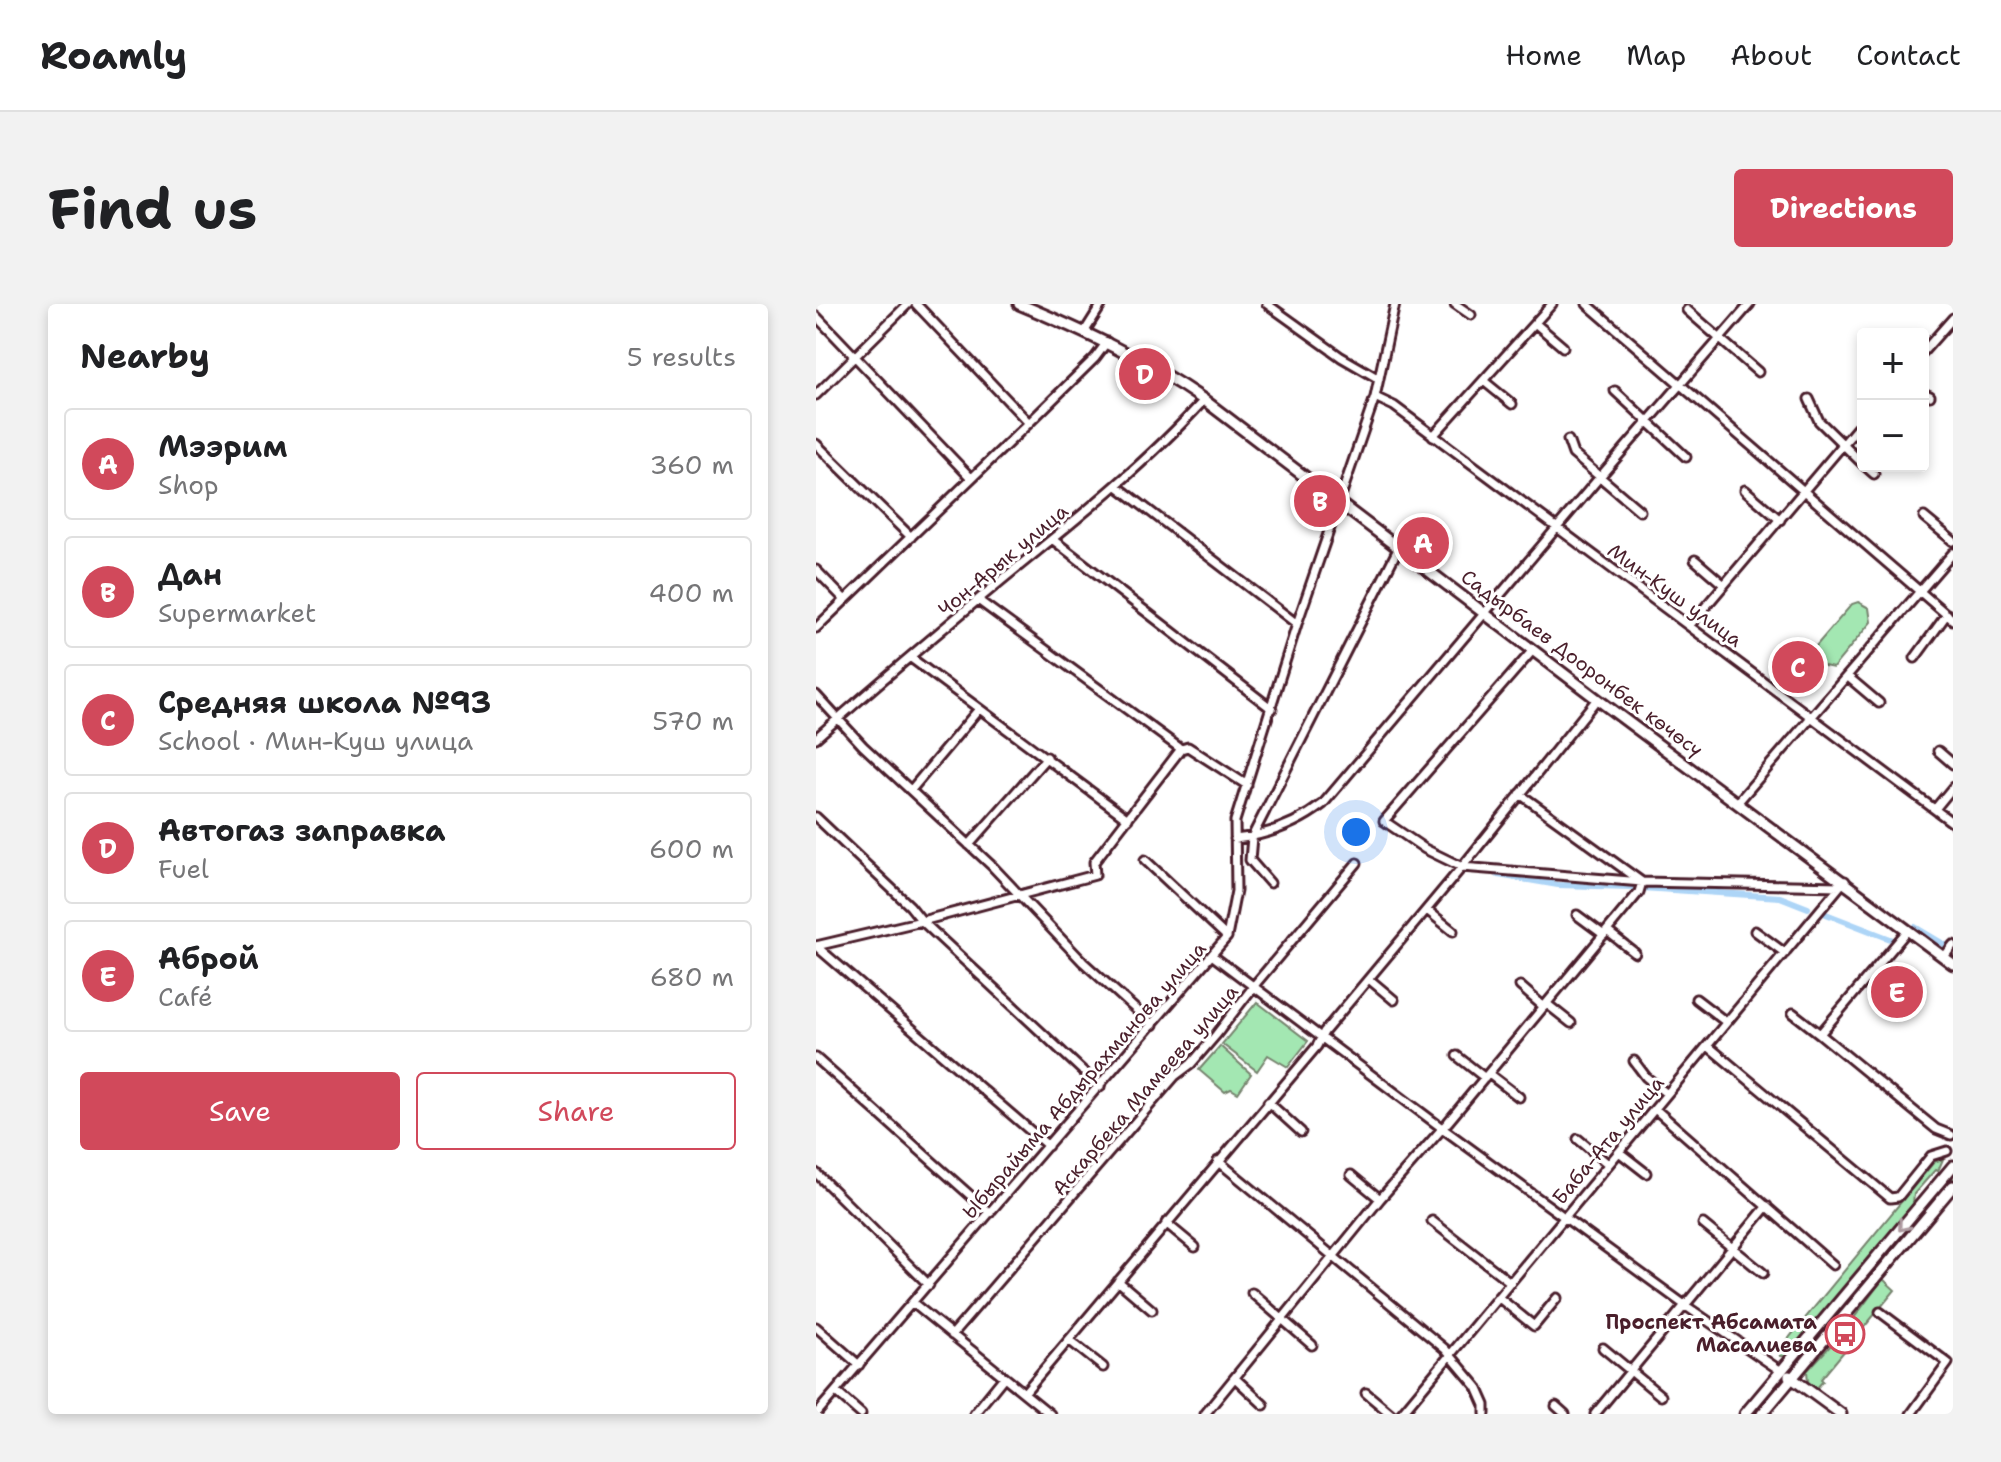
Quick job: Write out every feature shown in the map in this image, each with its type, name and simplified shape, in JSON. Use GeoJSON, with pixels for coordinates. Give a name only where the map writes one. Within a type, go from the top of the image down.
{"type":"FeatureCollection","features":[{"type":"Feature","properties":{"kind":"main road","name":"Садырбаев Дооронбек көчөсү"},"geometry":{"type":"LineString","coordinates":[[1019,304],[1107,342],[1204,400],[1843,884],[1949,960]]}},
{"type":"Feature","properties":{"kind":"main road"},"geometry":{"type":"LineString","coordinates":[[1745,1414],[1953,1166]]}},
{"type":"Feature","properties":{"kind":"main road"},"geometry":{"type":"LineString","coordinates":[[1762,1414],[1953,1186]]}},
{"type":"Feature","properties":{"kind":"main road"},"geometry":{"type":"LineString","coordinates":[[1781,1371],[1841,1414]]}},
{"type":"Feature","properties":{"kind":"street"},"geometry":{"type":"LineString","coordinates":[[816,395],[908,304]]}},
{"type":"Feature","properties":{"kind":"street"},"geometry":{"type":"LineString","coordinates":[[916,304],[1029,423]]}},
{"type":"Feature","properties":{"kind":"street"},"geometry":{"type":"LineString","coordinates":[[1085,331],[1102,304]]}},
{"type":"Feature","properties":{"kind":"street"},"geometry":{"type":"LineString","coordinates":[[1267,304],[1341,357],[1379,379]]}},
{"type":"Feature","properties":{"kind":"street","name":"Ыбырайыма Абдырахманова улица"},"geometry":{"type":"LineString","coordinates":[[816,1414],[1227,937],[1235,901],[1235,821],[1337,502],[1375,397],[1395,304]]}},
{"type":"Feature","properties":{"kind":"street"},"geometry":{"type":"LineString","coordinates":[[1455,304],[1471,315]]}},
{"type":"Feature","properties":{"kind":"street"},"geometry":{"type":"LineString","coordinates":[[1433,436],[1485,382],[1552,304]]}},
{"type":"Feature","properties":{"kind":"street"},"geometry":{"type":"LineString","coordinates":[[1587,304],[1950,617],[1915,658]]}},
{"type":"Feature","properties":{"kind":"street"},"geometry":{"type":"LineString","coordinates":[[1235,839],[1252,837],[1300,821],[1323,804],[1750,304]]}},
{"type":"Feature","properties":{"kind":"street"},"geometry":{"type":"LineString","coordinates":[[1687,310],[1758,372]]}},
{"type":"Feature","properties":{"kind":"street"},"geometry":{"type":"LineString","coordinates":[[816,316],[971,478]]}},
{"type":"Feature","properties":{"kind":"street"},"geometry":{"type":"LineString","coordinates":[[1929,345],[1953,318]]}},
{"type":"Feature","properties":{"kind":"street"},"geometry":{"type":"LineString","coordinates":[[1536,324],[1563,347]]}},
{"type":"Feature","properties":{"kind":"street"},"geometry":{"type":"LineString","coordinates":[[816,628],[1029,423],[1095,358],[1107,342]]}},
{"type":"Feature","properties":{"kind":"street"},"geometry":{"type":"LineString","coordinates":[[1485,382],[1512,404]]}},
{"type":"Feature","properties":{"kind":"street"},"geometry":{"type":"LineString","coordinates":[[1615,391],[1686,457]]}},
{"type":"Feature","properties":{"kind":"street","name":"Мин-Куш улица"},"geometry":{"type":"LineString","coordinates":[[1375,397],[1394,406],[1522,499],[1557,529],[1953,823]]}},
{"type":"Feature","properties":{"kind":"street"},"geometry":{"type":"LineString","coordinates":[[1809,399],[1819,421],[1857,459]]}},
{"type":"Feature","properties":{"kind":"street","name":"Чон-Арык улица"},"geometry":{"type":"LineString","coordinates":[[816,738],[1117,486],[1168,439],[1204,400]]}},
{"type":"Feature","properties":{"kind":"street"},"geometry":{"type":"LineString","coordinates":[[1690,625],[1857,428]]}},
{"type":"Feature","properties":{"kind":"street"},"geometry":{"type":"LineString","coordinates":[[1568,440],[1573,454],[1640,511]]}},
{"type":"Feature","properties":{"kind":"street"},"geometry":{"type":"LineString","coordinates":[[816,444],[911,537]]}},
{"type":"Feature","properties":{"kind":"street"},"geometry":{"type":"LineString","coordinates":[[1117,486],[1297,624]]}},
{"type":"Feature","properties":{"kind":"street"},"geometry":{"type":"LineString","coordinates":[[1745,490],[1780,520]]}},
{"type":"Feature","properties":{"kind":"street"},"geometry":{"type":"LineString","coordinates":[[1924,517],[1953,541]]}},
{"type":"Feature","properties":{"kind":"street"},"geometry":{"type":"LineString","coordinates":[[1052,539],[1272,709]]}},
{"type":"Feature","properties":{"kind":"street"},"geometry":{"type":"LineString","coordinates":[[1270,883],[1250,860],[1252,837],[1399,547]]}},
{"type":"Feature","properties":{"kind":"street"},"geometry":{"type":"LineString","coordinates":[[1738,802],[1953,553]]}},
{"type":"Feature","properties":{"kind":"street"},"geometry":{"type":"LineString","coordinates":[[1695,560],[1724,585]]}},
{"type":"Feature","properties":{"kind":"street"},"geometry":{"type":"LineString","coordinates":[[816,570],[845,600]]}},
{"type":"Feature","properties":{"kind":"street"},"geometry":{"type":"LineString","coordinates":[[978,600],[1181,749]]}},
{"type":"Feature","properties":{"kind":"street"},"geometry":{"type":"LineString","coordinates":[[1533,650],[1384,821],[1425,849],[1462,867],[1642,882],[1843,884]]}},
{"type":"Feature","properties":{"kind":"street"},"geometry":{"type":"LineString","coordinates":[[911,658],[1128,819]]}},
{"type":"Feature","properties":{"kind":"street"},"geometry":{"type":"LineString","coordinates":[[1847,676],[1879,703]]}},
{"type":"Feature","properties":{"kind":"street"},"geometry":{"type":"LineString","coordinates":[[816,695],[1083,962],[1153,1025]]}},
{"type":"Feature","properties":{"kind":"street"},"geometry":{"type":"LineString","coordinates":[[1024,1393],[1321,1039],[1597,699]]}},
{"type":"Feature","properties":{"kind":"street"},"geometry":{"type":"LineString","coordinates":[[911,790],[979,709]]}},
{"type":"Feature","properties":{"kind":"street"},"geometry":{"type":"LineString","coordinates":[[816,946],[1095,875],[1094,862],[1181,749],[1188,747],[1247,785]]}},
{"type":"Feature","properties":{"kind":"street"},"geometry":{"type":"LineString","coordinates":[[1938,751],[1953,764]]}},
{"type":"Feature","properties":{"kind":"street"},"geometry":{"type":"LineString","coordinates":[[969,845],[1047,757]]}},
{"type":"Feature","properties":{"kind":"street"},"geometry":{"type":"LineString","coordinates":[[1935,809],[1953,787]]}},
{"type":"Feature","properties":{"kind":"street"},"geometry":{"type":"LineString","coordinates":[[1520,794],[1642,882]]}},
{"type":"Feature","properties":{"kind":"street"},"geometry":{"type":"LineString","coordinates":[[816,817],[1100,1087]]}},
{"type":"Feature","properties":{"kind":"street"},"geometry":{"type":"LineString","coordinates":[[1145,860],[1227,937]]}},
{"type":"Feature","properties":{"kind":"street","name":"Аскарбека Мамеева улица"},"geometry":{"type":"LineString","coordinates":[[952,1335],[1175,1076],[1191,1064],[1216,1035],[1357,863]]}},
{"type":"Feature","properties":{"kind":"street"},"geometry":{"type":"LineString","coordinates":[[1205,1414],[1380,1199],[1546,1006],[1639,892],[1642,882]]}},
{"type":"Feature","properties":{"kind":"street","name":"Баба-Ата улица"},"geometry":{"type":"LineString","coordinates":[[1401,1414],[1843,884]]}},
{"type":"Feature","properties":{"kind":"street"},"geometry":{"type":"LineString","coordinates":[[1427,910],[1453,931]]}},
{"type":"Feature","properties":{"kind":"street"},"geometry":{"type":"LineString","coordinates":[[1577,915],[1635,953]]}},
{"type":"Feature","properties":{"kind":"street"},"geometry":{"type":"LineString","coordinates":[[1820,1034],[1908,930]]}},
{"type":"Feature","properties":{"kind":"street"},"geometry":{"type":"LineString","coordinates":[[1755,931],[1785,953]]}},
{"type":"Feature","properties":{"kind":"street"},"geometry":{"type":"LineString","coordinates":[[1949,960],[1953,945]]}},
{"type":"Feature","properties":{"kind":"street"},"geometry":{"type":"LineString","coordinates":[[816,946],[1048,1146]]}},
{"type":"Feature","properties":{"kind":"street"},"geometry":{"type":"LineString","coordinates":[[1213,956],[1442,1128],[1686,1306],[1781,1371]]}},
{"type":"Feature","properties":{"kind":"street"},"geometry":{"type":"LineString","coordinates":[[1369,979],[1394,1000]]}},
{"type":"Feature","properties":{"kind":"street"},"geometry":{"type":"LineString","coordinates":[[1520,986],[1571,1023]]}},
{"type":"Feature","properties":{"kind":"street"},"geometry":{"type":"LineString","coordinates":[[1696,999],[1726,1022]]}},
{"type":"Feature","properties":{"kind":"street"},"geometry":{"type":"LineString","coordinates":[[1793,1013],[1936,1129],[1951,1135]]}},
{"type":"Feature","properties":{"kind":"street"},"geometry":{"type":"LineString","coordinates":[[1708,1046],[1890,1198],[1898,1197],[1931,1156],[1947,1151]]}},
{"type":"Feature","properties":{"kind":"street"},"geometry":{"type":"LineString","coordinates":[[1457,1056],[1519,1097]]}},
{"type":"Feature","properties":{"kind":"street"},"geometry":{"type":"LineString","coordinates":[[816,1058],[990,1213]]}},
{"type":"Feature","properties":{"kind":"street"},"geometry":{"type":"LineString","coordinates":[[1634,1061],[1646,1077],[1667,1094]]}},
{"type":"Feature","properties":{"kind":"street"},"geometry":{"type":"LineString","coordinates":[[1268,1102],[1301,1132]]}},
{"type":"Feature","properties":{"kind":"street"},"geometry":{"type":"LineString","coordinates":[[1655,1109],[1833,1265]]}},
{"type":"Feature","properties":{"kind":"street"},"geometry":{"type":"LineString","coordinates":[[1578,1139],[1608,1164]]}},
{"type":"Feature","properties":{"kind":"street"},"geometry":{"type":"LineString","coordinates":[[1619,1152],[1646,1173]]}},
{"type":"Feature","properties":{"kind":"street"},"geometry":{"type":"LineString","coordinates":[[1218,1161],[1450,1355],[1477,1387],[1485,1405],[1485,1414]]}},
{"type":"Feature","properties":{"kind":"street"},"geometry":{"type":"LineString","coordinates":[[816,1173],[929,1285]]}},
{"type":"Feature","properties":{"kind":"street"},"geometry":{"type":"LineString","coordinates":[[1351,1175],[1380,1199]]}},
{"type":"Feature","properties":{"kind":"street"},"geometry":{"type":"LineString","coordinates":[[1595,1414],[1767,1206]]}},
{"type":"Feature","properties":{"kind":"street"},"geometry":{"type":"LineString","coordinates":[[1432,1221],[1510,1282]]}},
{"type":"Feature","properties":{"kind":"street"},"geometry":{"type":"LineString","coordinates":[[1166,1223],[1195,1247]]}},
{"type":"Feature","properties":{"kind":"street"},"geometry":{"type":"LineString","coordinates":[[1703,1224],[1763,1273]]}},
{"type":"Feature","properties":{"kind":"street"},"geometry":{"type":"LineString","coordinates":[[1118,1281],[1152,1310]]}},
{"type":"Feature","properties":{"kind":"street"},"geometry":{"type":"LineString","coordinates":[[1252,1293],[1312,1345]]}},
{"type":"Feature","properties":{"kind":"street"},"geometry":{"type":"LineString","coordinates":[[1498,1297],[1534,1326],[1557,1298]]}},
{"type":"Feature","properties":{"kind":"street"},"geometry":{"type":"LineString","coordinates":[[913,1303],[1050,1414]]}},
{"type":"Feature","properties":{"kind":"street"},"geometry":{"type":"LineString","coordinates":[[1880,1312],[1950,1365],[1911,1414]]}},
{"type":"Feature","properties":{"kind":"street"},"geometry":{"type":"LineString","coordinates":[[816,1327],[859,1365]]}},
{"type":"Feature","properties":{"kind":"street"},"geometry":{"type":"LineString","coordinates":[[1069,1340],[1103,1367]]}},
{"type":"Feature","properties":{"kind":"street"},"geometry":{"type":"LineString","coordinates":[[1603,1348],[1661,1396]]}},
{"type":"Feature","properties":{"kind":"street"},"geometry":{"type":"LineString","coordinates":[[974,1414],[1004,1377]]}},
{"type":"Feature","properties":{"kind":"street"},"geometry":{"type":"LineString","coordinates":[[1235,1378],[1264,1405]]}},
{"type":"Feature","properties":{"kind":"street"},"geometry":{"type":"LineString","coordinates":[[836,1392],[861,1414]]}},
{"type":"Feature","properties":{"kind":"street"},"geometry":{"type":"LineString","coordinates":[[1366,1393],[1391,1414]]}},
{"type":"Feature","properties":{"kind":"street"},"geometry":{"type":"LineString","coordinates":[[1556,1406],[1565,1414]]}},
{"type":"Feature","properties":{"kind":"green space"},"geometry":{"type":"Polygon","coordinates":[[[1858,602],[1869,608],[1871,622],[1833,668],[1820,665],[1815,657],[1816,646],[1852,604],[1858,602]]]}},
{"type":"Feature","properties":{"kind":"green space"},"geometry":{"type":"Polygon","coordinates":[[[1257,1002],[1308,1041],[1288,1067],[1268,1055],[1257,1071],[1222,1044],[1257,1002]]]}},
{"type":"Feature","properties":{"kind":"green space"},"geometry":{"type":"Polygon","coordinates":[[[1220,1046],[1251,1074],[1238,1093],[1231,1089],[1225,1092],[1199,1070],[1220,1046]]]}},
{"type":"Feature","properties":{"kind":"green space"},"geometry":{"type":"Polygon","coordinates":[[[1943,1159],[1938,1171],[1935,1170],[1914,1194],[1913,1205],[1788,1356],[1780,1356],[1779,1350],[1934,1162],[1943,1159]]]}},
{"type":"Feature","properties":{"kind":"green space"},"geometry":{"type":"Polygon","coordinates":[[[1953,1174],[1953,1179],[1800,1362],[1797,1360],[1953,1174]]]}},
{"type":"Feature","properties":{"kind":"green space"},"geometry":{"type":"Polygon","coordinates":[[[1883,1279],[1895,1290],[1816,1389],[1808,1382],[1807,1371],[1831,1345],[1836,1346],[1883,1279]]]}},
{"type":"Feature","properties":{"kind":"waterway"},"geometry":{"type":"LineString","coordinates":[[1498,875],[1558,885],[1632,887]]}},
{"type":"Feature","properties":{"kind":"waterway"},"geometry":{"type":"LineString","coordinates":[[1642,888],[1780,897],[1808,908]]}},
{"type":"Feature","properties":{"kind":"waterway"},"geometry":{"type":"LineString","coordinates":[[1826,914],[1893,940]]}},
{"type":"Feature","properties":{"kind":"waterway"},"geometry":{"type":"LineString","coordinates":[[1915,927],[1947,946]]}},
{"type":"Feature","properties":{"kind":"place","name":"Автогаз заправка"},"geometry":{"type":"Point","coordinates":[1145,374]}},
{"type":"Feature","properties":{"kind":"place","name":"Дан"},"geometry":{"type":"Point","coordinates":[1320,501]}},
{"type":"Feature","properties":{"kind":"place","name":"Мээрим"},"geometry":{"type":"Point","coordinates":[1423,543]}},
{"type":"Feature","properties":{"kind":"place","name":"Средняя школа №93"},"geometry":{"type":"Point","coordinates":[1798,667]}},
{"type":"Feature","properties":{"kind":"place","name":"Аброй"},"geometry":{"type":"Point","coordinates":[1897,992]}},
{"type":"Feature","properties":{"kind":"place","name":"Проспект Абсамата Масалиева"},"geometry":{"type":"Point","coordinates":[1845,1334]}}]}
